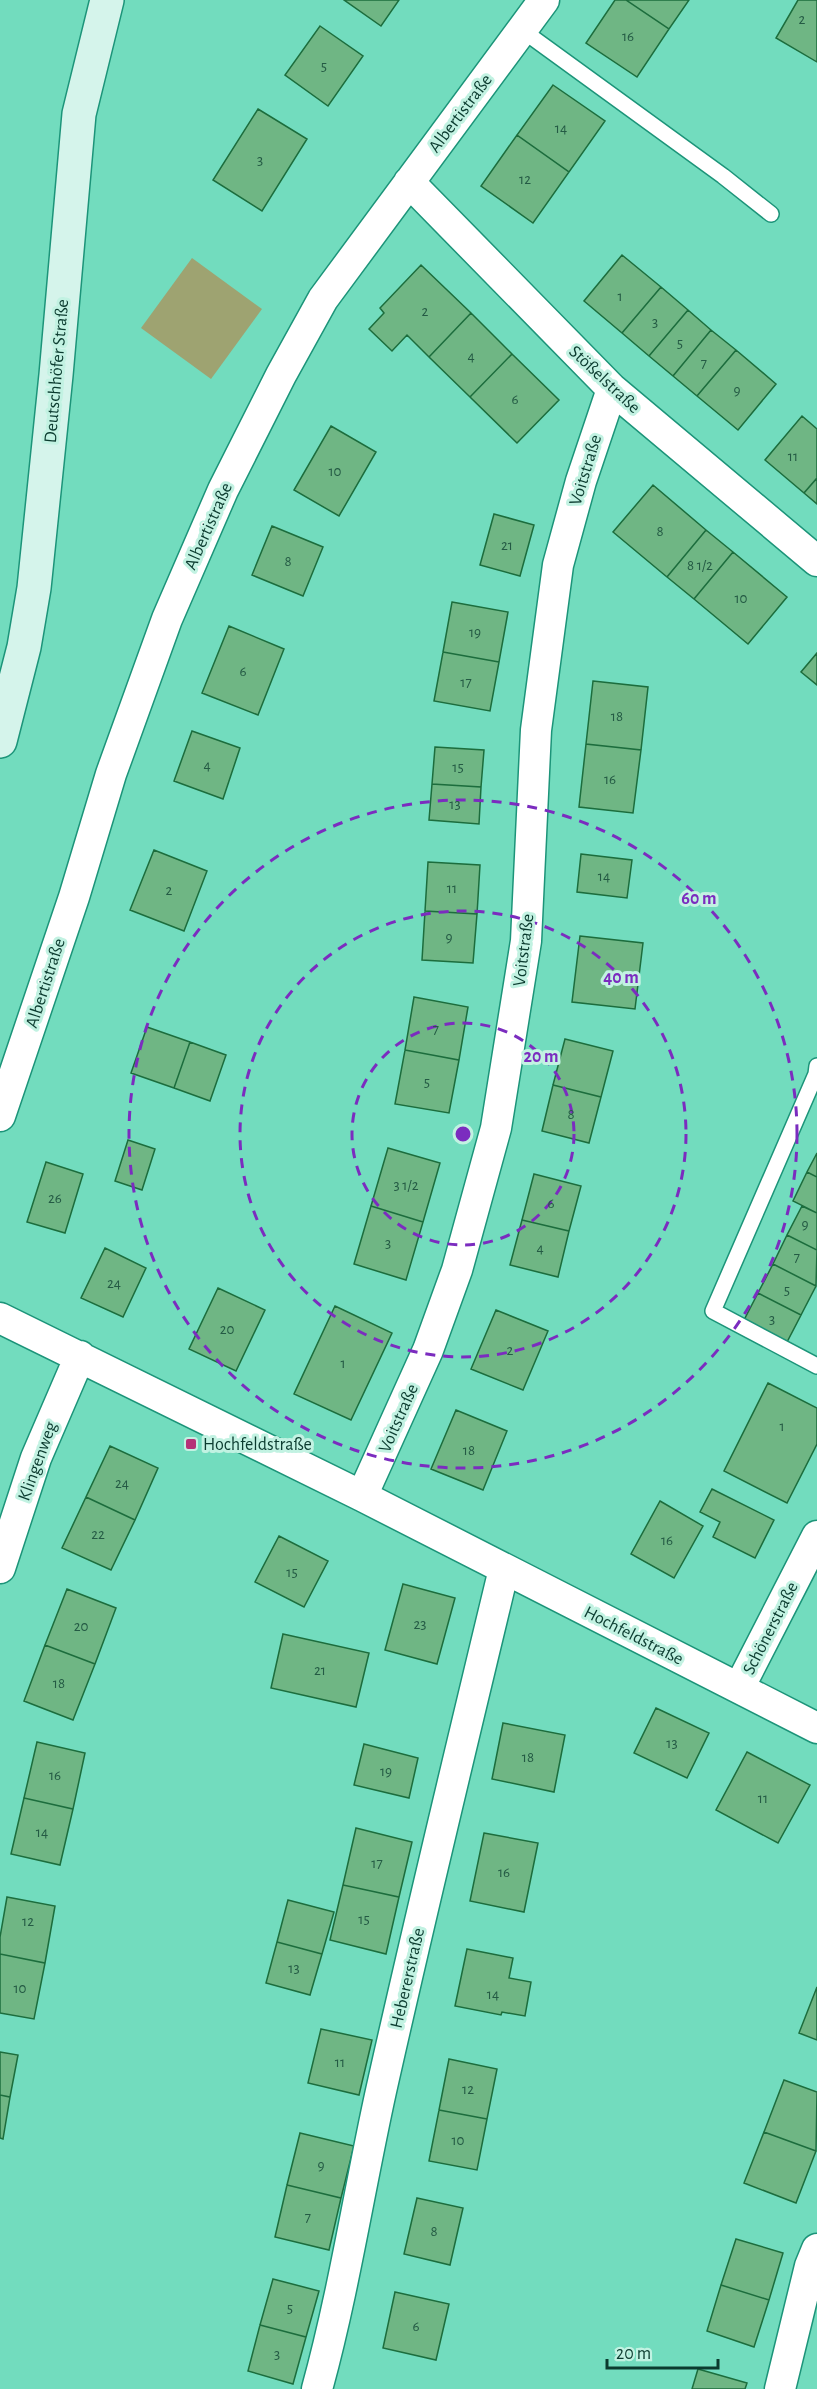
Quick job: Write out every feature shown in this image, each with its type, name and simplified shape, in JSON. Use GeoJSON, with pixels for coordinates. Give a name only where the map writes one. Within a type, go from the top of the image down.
{"type":"FeatureCollection","features":[{"type":"Feature","properties":{"kind":"main road","name":"Deutschhöfer Straße"},"geometry":{"type":"LineString","coordinates":[[0,741],[24,647],[33,588],[56,375],[79,114],[107,0]]}},
{"type":"Feature","properties":{"kind":"street","name":"Albertistraße"},"geometry":{"type":"LineString","coordinates":[[0,1116],[74,897],[111,774],[167,620],[223,490],[281,375],[323,299],[544,0]]}},
{"type":"Feature","properties":{"kind":"street","name":"Stößelstraße"},"geometry":{"type":"LineString","coordinates":[[409,182],[612,388],[817,561]]}},
{"type":"Feature","properties":{"kind":"street","name":"Voitstraße"},"geometry":{"type":"LineString","coordinates":[[362,1496],[396,1425],[439,1320],[457,1270],[496,1128],[526,941],[536,730],[558,565],[581,481],[612,388]]}},
{"type":"Feature","properties":{"kind":"street","name":"Hochfeldstraße"},"geometry":{"type":"LineString","coordinates":[[0,1318],[362,1496],[817,1728]]}},
{"type":"Feature","properties":{"kind":"street","name":"Klingenweg"},"geometry":{"type":"LineString","coordinates":[[0,1568],[36,1458],[80,1356]]}},
{"type":"Feature","properties":{"kind":"street","name":"Schönerstraße"},"geometry":{"type":"LineString","coordinates":[[739,1688],[817,1536]]}},
{"type":"Feature","properties":{"kind":"street","name":"Hebererstraße"},"geometry":{"type":"LineString","coordinates":[[317,2389],[335,2325],[386,2071],[504,1569]]}},
{"type":"Feature","properties":{"kind":"street"},"geometry":{"type":"LineString","coordinates":[[780,2389],[810,2266],[817,2249]]}},
{"type":"Feature","properties":{"kind":"lane"},"geometry":{"type":"LineString","coordinates":[[522,30],[723,176],[771,214]]}},
{"type":"Feature","properties":{"kind":"lane"},"geometry":{"type":"LineString","coordinates":[[817,1066],[816,1074],[713,1311],[817,1366]]}},
{"type":"Feature","properties":{"kind":"green space"},"geometry":{"type":"Polygon","coordinates":[[[192,258],[262,309],[211,379],[141,328],[192,258]]]}},
{"type":"Feature","properties":{"kind":"building"},"geometry":{"type":"Polygon","coordinates":[[[344,0],[399,0],[381,26],[344,0]]]}},
{"type":"Feature","properties":{"kind":"building"},"geometry":{"type":"Polygon","coordinates":[[[615,0],[626,0],[669,29],[637,77],[586,43],[615,0]]]}},
{"type":"Feature","properties":{"kind":"building"},"geometry":{"type":"Polygon","coordinates":[[[626,0],[689,0],[669,29],[626,0]]]}},
{"type":"Feature","properties":{"kind":"building"},"geometry":{"type":"Polygon","coordinates":[[[798,0],[817,0],[817,62],[776,38],[798,0]]]}},
{"type":"Feature","properties":{"kind":"building"},"geometry":{"type":"Polygon","coordinates":[[[320,26],[363,56],[328,106],[285,75],[320,26]]]}},
{"type":"Feature","properties":{"kind":"building"},"geometry":{"type":"Polygon","coordinates":[[[553,85],[605,121],[569,172],[517,135],[553,85]]]}},
{"type":"Feature","properties":{"kind":"building"},"geometry":{"type":"Polygon","coordinates":[[[258,109],[307,139],[262,211],[213,180],[258,109]]]}},
{"type":"Feature","properties":{"kind":"building"},"geometry":{"type":"Polygon","coordinates":[[[517,135],[569,172],[533,223],[481,186],[517,135]]]}},
{"type":"Feature","properties":{"kind":"building"},"geometry":{"type":"Polygon","coordinates":[[[622,255],[661,287],[622,333],[584,301],[622,255]]]}},
{"type":"Feature","properties":{"kind":"building"},"geometry":{"type":"Polygon","coordinates":[[[421,265],[471,313],[429,357],[407,335],[392,351],[369,329],[384,313],[380,308],[421,265]]]}},
{"type":"Feature","properties":{"kind":"building"},"geometry":{"type":"Polygon","coordinates":[[[661,287],[688,310],[649,356],[622,333],[661,287]]]}},
{"type":"Feature","properties":{"kind":"building"},"geometry":{"type":"Polygon","coordinates":[[[688,310],[711,330],[673,376],[649,356],[688,310]]]}},
{"type":"Feature","properties":{"kind":"building"},"geometry":{"type":"Polygon","coordinates":[[[471,313],[512,354],[470,397],[429,357],[471,313]]]}},
{"type":"Feature","properties":{"kind":"building"},"geometry":{"type":"Polygon","coordinates":[[[711,330],[736,350],[697,396],[673,376],[711,330]]]}},
{"type":"Feature","properties":{"kind":"building"},"geometry":{"type":"Polygon","coordinates":[[[736,350],[776,384],[738,430],[697,396],[736,350]]]}},
{"type":"Feature","properties":{"kind":"building"},"geometry":{"type":"Polygon","coordinates":[[[512,354],[559,400],[517,443],[470,397],[512,354]]]}},
{"type":"Feature","properties":{"kind":"building"},"geometry":{"type":"Polygon","coordinates":[[[802,416],[817,429],[817,478],[804,493],[765,460],[802,416]]]}},
{"type":"Feature","properties":{"kind":"building"},"geometry":{"type":"Polygon","coordinates":[[[331,426],[376,452],[339,516],[294,490],[331,426]]]}},
{"type":"Feature","properties":{"kind":"building"},"geometry":{"type":"Polygon","coordinates":[[[817,478],[817,504],[804,493],[817,478]]]}},
{"type":"Feature","properties":{"kind":"building"},"geometry":{"type":"Polygon","coordinates":[[[653,485],[706,530],[667,577],[613,532],[653,485]]]}},
{"type":"Feature","properties":{"kind":"building"},"geometry":{"type":"Polygon","coordinates":[[[494,514],[534,525],[520,576],[480,565],[494,514]]]}},
{"type":"Feature","properties":{"kind":"building"},"geometry":{"type":"Polygon","coordinates":[[[272,526],[323,547],[303,596],[252,575],[272,526]]]}},
{"type":"Feature","properties":{"kind":"building"},"geometry":{"type":"Polygon","coordinates":[[[706,530],[733,552],[694,599],[667,577],[706,530]]]}},
{"type":"Feature","properties":{"kind":"building"},"geometry":{"type":"Polygon","coordinates":[[[733,552],[787,597],[748,644],[694,599],[733,552]]]}},
{"type":"Feature","properties":{"kind":"building"},"geometry":{"type":"Polygon","coordinates":[[[452,602],[508,612],[499,662],[443,652],[452,602]]]}},
{"type":"Feature","properties":{"kind":"building"},"geometry":{"type":"Polygon","coordinates":[[[229,626],[284,649],[258,715],[202,693],[229,626]]]}},
{"type":"Feature","properties":{"kind":"building"},"geometry":{"type":"Polygon","coordinates":[[[443,652],[499,662],[490,711],[434,701],[443,652]]]}},
{"type":"Feature","properties":{"kind":"building"},"geometry":{"type":"Polygon","coordinates":[[[817,653],[817,685],[801,672],[817,653]]]}},
{"type":"Feature","properties":{"kind":"building"},"geometry":{"type":"Polygon","coordinates":[[[593,681],[648,687],[641,750],[586,744],[593,681]]]}},
{"type":"Feature","properties":{"kind":"building"},"geometry":{"type":"Polygon","coordinates":[[[192,731],[240,748],[223,799],[174,781],[192,731]]]}},
{"type":"Feature","properties":{"kind":"building"},"geometry":{"type":"Polygon","coordinates":[[[586,744],[641,750],[633,813],[579,807],[586,744]]]}},
{"type":"Feature","properties":{"kind":"building"},"geometry":{"type":"Polygon","coordinates":[[[435,747],[484,750],[481,787],[432,784],[435,747]]]}},
{"type":"Feature","properties":{"kind":"building"},"geometry":{"type":"Polygon","coordinates":[[[432,784],[481,787],[479,824],[429,820],[432,784]]]}},
{"type":"Feature","properties":{"kind":"building"},"geometry":{"type":"Polygon","coordinates":[[[154,850],[207,871],[184,931],[130,910],[154,850]]]}},
{"type":"Feature","properties":{"kind":"building"},"geometry":{"type":"Polygon","coordinates":[[[581,854],[632,860],[627,898],[577,892],[581,854]]]}},
{"type":"Feature","properties":{"kind":"building"},"geometry":{"type":"Polygon","coordinates":[[[428,862],[480,865],[477,914],[425,911],[428,862]]]}},
{"type":"Feature","properties":{"kind":"building"},"geometry":{"type":"Polygon","coordinates":[[[425,911],[477,914],[473,963],[422,960],[425,911]]]}},
{"type":"Feature","properties":{"kind":"building"},"geometry":{"type":"Polygon","coordinates":[[[580,936],[643,943],[635,1009],[572,1002],[580,936]]]}},
{"type":"Feature","properties":{"kind":"building"},"geometry":{"type":"Polygon","coordinates":[[[414,997],[468,1007],[459,1060],[405,1050],[414,997]]]}},
{"type":"Feature","properties":{"kind":"building"},"geometry":{"type":"Polygon","coordinates":[[[147,1027],[190,1042],[174,1088],[131,1073],[147,1027]]]}},
{"type":"Feature","properties":{"kind":"building"},"geometry":{"type":"Polygon","coordinates":[[[565,1039],[613,1051],[601,1097],[553,1085],[565,1039]]]}},
{"type":"Feature","properties":{"kind":"building"},"geometry":{"type":"Polygon","coordinates":[[[190,1042],[226,1055],[210,1101],[174,1088],[190,1042]]]}},
{"type":"Feature","properties":{"kind":"building"},"geometry":{"type":"Polygon","coordinates":[[[405,1050],[459,1060],[449,1113],[395,1104],[405,1050]]]}},
{"type":"Feature","properties":{"kind":"building"},"geometry":{"type":"Polygon","coordinates":[[[553,1085],[601,1097],[589,1143],[542,1131],[553,1085]]]}},
{"type":"Feature","properties":{"kind":"building"},"geometry":{"type":"Polygon","coordinates":[[[128,1140],[155,1149],[142,1190],[115,1181],[128,1140]]]}},
{"type":"Feature","properties":{"kind":"building"},"geometry":{"type":"Polygon","coordinates":[[[388,1148],[440,1163],[423,1222],[371,1206],[388,1148]]]}},
{"type":"Feature","properties":{"kind":"building"},"geometry":{"type":"Polygon","coordinates":[[[817,1153],[817,1177],[807,1172],[817,1153]]]}},
{"type":"Feature","properties":{"kind":"building"},"geometry":{"type":"Polygon","coordinates":[[[46,1162],[83,1174],[65,1233],[27,1222],[46,1162]]]}},
{"type":"Feature","properties":{"kind":"building"},"geometry":{"type":"Polygon","coordinates":[[[807,1172],[817,1177],[817,1213],[793,1201],[807,1172]]]}},
{"type":"Feature","properties":{"kind":"building"},"geometry":{"type":"Polygon","coordinates":[[[534,1174],[581,1186],[569,1231],[522,1220],[534,1174]]]}},
{"type":"Feature","properties":{"kind":"building"},"geometry":{"type":"Polygon","coordinates":[[[371,1206],[423,1222],[406,1280],[354,1264],[371,1206]]]}},
{"type":"Feature","properties":{"kind":"building"},"geometry":{"type":"Polygon","coordinates":[[[802,1206],[817,1213],[817,1250],[787,1235],[802,1206]]]}},
{"type":"Feature","properties":{"kind":"building"},"geometry":{"type":"Polygon","coordinates":[[[522,1220],[569,1231],[558,1277],[510,1265],[522,1220]]]}},
{"type":"Feature","properties":{"kind":"building"},"geometry":{"type":"Polygon","coordinates":[[[787,1235],[817,1250],[816,1286],[773,1264],[787,1235]]]}},
{"type":"Feature","properties":{"kind":"building"},"geometry":{"type":"Polygon","coordinates":[[[105,1248],[146,1268],[123,1317],[81,1298],[105,1248]]]}},
{"type":"Feature","properties":{"kind":"building"},"geometry":{"type":"Polygon","coordinates":[[[773,1264],[816,1286],[801,1315],[758,1293],[773,1264]]]}},
{"type":"Feature","properties":{"kind":"building"},"geometry":{"type":"Polygon","coordinates":[[[218,1288],[265,1310],[236,1371],[189,1349],[218,1288]]]}},
{"type":"Feature","properties":{"kind":"building"},"geometry":{"type":"Polygon","coordinates":[[[758,1293],[801,1315],[786,1344],[743,1322],[758,1293]]]}},
{"type":"Feature","properties":{"kind":"building"},"geometry":{"type":"Polygon","coordinates":[[[335,1306],[392,1333],[351,1420],[294,1394],[335,1306]]]}},
{"type":"Feature","properties":{"kind":"building"},"geometry":{"type":"Polygon","coordinates":[[[496,1310],[548,1331],[523,1390],[471,1369],[496,1310]]]}},
{"type":"Feature","properties":{"kind":"building"},"geometry":{"type":"Polygon","coordinates":[[[768,1383],[817,1408],[817,1444],[787,1503],[724,1471],[768,1383]]]}},
{"type":"Feature","properties":{"kind":"building"},"geometry":{"type":"Polygon","coordinates":[[[456,1410],[507,1431],[483,1490],[431,1469],[456,1410]]]}},
{"type":"Feature","properties":{"kind":"building"},"geometry":{"type":"Polygon","coordinates":[[[110,1446],[158,1468],[135,1520],[86,1497],[110,1446]]]}},
{"type":"Feature","properties":{"kind":"building"},"geometry":{"type":"Polygon","coordinates":[[[712,1489],[774,1520],[755,1558],[713,1537],[720,1522],[700,1512],[712,1489]]]}},
{"type":"Feature","properties":{"kind":"building"},"geometry":{"type":"Polygon","coordinates":[[[86,1497],[135,1520],[111,1570],[62,1548],[86,1497]]]}},
{"type":"Feature","properties":{"kind":"building"},"geometry":{"type":"Polygon","coordinates":[[[660,1501],[703,1526],[674,1578],[631,1554],[660,1501]]]}},
{"type":"Feature","properties":{"kind":"building"},"geometry":{"type":"Polygon","coordinates":[[[279,1536],[328,1561],[304,1607],[255,1582],[279,1536]]]}},
{"type":"Feature","properties":{"kind":"building"},"geometry":{"type":"Polygon","coordinates":[[[403,1584],[455,1598],[437,1664],[385,1650],[403,1584]]]}},
{"type":"Feature","properties":{"kind":"building"},"geometry":{"type":"Polygon","coordinates":[[[67,1589],[116,1608],[95,1664],[45,1645],[67,1589]]]}},
{"type":"Feature","properties":{"kind":"building"},"geometry":{"type":"Polygon","coordinates":[[[283,1634],[369,1653],[356,1707],[271,1688],[283,1634]]]}},
{"type":"Feature","properties":{"kind":"building"},"geometry":{"type":"Polygon","coordinates":[[[45,1645],[95,1664],[73,1720],[24,1701],[45,1645]]]}},
{"type":"Feature","properties":{"kind":"building"},"geometry":{"type":"Polygon","coordinates":[[[656,1708],[709,1733],[687,1778],[634,1753],[656,1708]]]}},
{"type":"Feature","properties":{"kind":"building"},"geometry":{"type":"Polygon","coordinates":[[[503,1723],[565,1735],[554,1792],[492,1779],[503,1723]]]}},
{"type":"Feature","properties":{"kind":"building"},"geometry":{"type":"Polygon","coordinates":[[[37,1742],[85,1753],[73,1809],[24,1798],[37,1742]]]}},
{"type":"Feature","properties":{"kind":"building"},"geometry":{"type":"Polygon","coordinates":[[[364,1744],[418,1758],[409,1798],[354,1785],[364,1744]]]}},
{"type":"Feature","properties":{"kind":"building"},"geometry":{"type":"Polygon","coordinates":[[[747,1752],[810,1785],[778,1843],[716,1810],[747,1752]]]}},
{"type":"Feature","properties":{"kind":"building"},"geometry":{"type":"Polygon","coordinates":[[[24,1798],[73,1809],[60,1865],[11,1854],[24,1798]]]}},
{"type":"Feature","properties":{"kind":"building"},"geometry":{"type":"Polygon","coordinates":[[[356,1828],[412,1842],[399,1897],[343,1885],[356,1828]]]}},
{"type":"Feature","properties":{"kind":"building"},"geometry":{"type":"Polygon","coordinates":[[[484,1833],[538,1843],[524,1912],[470,1901],[484,1833]]]}},
{"type":"Feature","properties":{"kind":"building"},"geometry":{"type":"Polygon","coordinates":[[[343,1885],[399,1897],[386,1954],[330,1940],[343,1885]]]}},
{"type":"Feature","properties":{"kind":"building"},"geometry":{"type":"Polygon","coordinates":[[[7,1897],[55,1906],[45,1963],[0,1954],[0,1937],[7,1897]]]}},
{"type":"Feature","properties":{"kind":"building"},"geometry":{"type":"Polygon","coordinates":[[[288,1900],[334,1912],[322,1954],[277,1942],[288,1900]]]}},
{"type":"Feature","properties":{"kind":"building"},"geometry":{"type":"Polygon","coordinates":[[[277,1942],[322,1954],[310,1995],[266,1983],[277,1942]]]}},
{"type":"Feature","properties":{"kind":"building"},"geometry":{"type":"Polygon","coordinates":[[[467,1949],[513,1958],[509,1978],[531,1982],[525,2016],[502,2012],[501,2015],[455,2006],[467,1949]]]}},
{"type":"Feature","properties":{"kind":"building"},"geometry":{"type":"Polygon","coordinates":[[[0,1954],[45,1963],[34,2019],[0,2013],[0,1954]]]}},
{"type":"Feature","properties":{"kind":"building"},"geometry":{"type":"Polygon","coordinates":[[[817,1987],[817,2040],[799,2033],[817,1987]]]}},
{"type":"Feature","properties":{"kind":"building"},"geometry":{"type":"Polygon","coordinates":[[[321,2029],[372,2040],[359,2095],[308,2083],[321,2029]]]}},
{"type":"Feature","properties":{"kind":"building"},"geometry":{"type":"Polygon","coordinates":[[[0,2052],[18,2055],[10,2097],[0,2095],[0,2052]]]}},
{"type":"Feature","properties":{"kind":"building"},"geometry":{"type":"Polygon","coordinates":[[[449,2059],[497,2069],[487,2119],[439,2110],[449,2059]]]}},
{"type":"Feature","properties":{"kind":"building"},"geometry":{"type":"Polygon","coordinates":[[[784,2080],[817,2092],[816,2151],[764,2132],[784,2080]]]}},
{"type":"Feature","properties":{"kind":"building"},"geometry":{"type":"Polygon","coordinates":[[[0,2095],[10,2097],[3,2139],[0,2138],[0,2095]]]}},
{"type":"Feature","properties":{"kind":"building"},"geometry":{"type":"Polygon","coordinates":[[[439,2110],[487,2119],[477,2170],[429,2161],[439,2110]]]}},
{"type":"Feature","properties":{"kind":"building"},"geometry":{"type":"Polygon","coordinates":[[[764,2132],[816,2151],[796,2203],[744,2183],[764,2132]]]}},
{"type":"Feature","properties":{"kind":"building"},"geometry":{"type":"Polygon","coordinates":[[[300,2133],[354,2146],[341,2198],[287,2185],[300,2133]]]}},
{"type":"Feature","properties":{"kind":"building"},"geometry":{"type":"Polygon","coordinates":[[[287,2185],[341,2198],[329,2250],[275,2237],[287,2185]]]}},
{"type":"Feature","properties":{"kind":"building"},"geometry":{"type":"Polygon","coordinates":[[[417,2198],[463,2208],[450,2265],[404,2254],[417,2198]]]}},
{"type":"Feature","properties":{"kind":"building"},"geometry":{"type":"Polygon","coordinates":[[[736,2239],[783,2253],[769,2300],[721,2285],[736,2239]]]}},
{"type":"Feature","properties":{"kind":"building"},"geometry":{"type":"Polygon","coordinates":[[[273,2279],[319,2291],[306,2337],[260,2325],[273,2279]]]}},
{"type":"Feature","properties":{"kind":"building"},"geometry":{"type":"Polygon","coordinates":[[[721,2285],[769,2300],[754,2347],[707,2331],[721,2285]]]}},
{"type":"Feature","properties":{"kind":"building"},"geometry":{"type":"Polygon","coordinates":[[[395,2292],[449,2304],[436,2360],[383,2348],[395,2292]]]}},
{"type":"Feature","properties":{"kind":"building"},"geometry":{"type":"Polygon","coordinates":[[[260,2325],[306,2337],[293,2384],[248,2371],[260,2325]]]}},
{"type":"Feature","properties":{"kind":"building"},"geometry":{"type":"Polygon","coordinates":[[[698,2369],[747,2383],[745,2389],[692,2389],[698,2369]]]}},
{"type":"Feature","properties":{"kind":"place","name":"Hochfeldstraße"},"geometry":{"type":"Point","coordinates":[191,1444]}}]}
